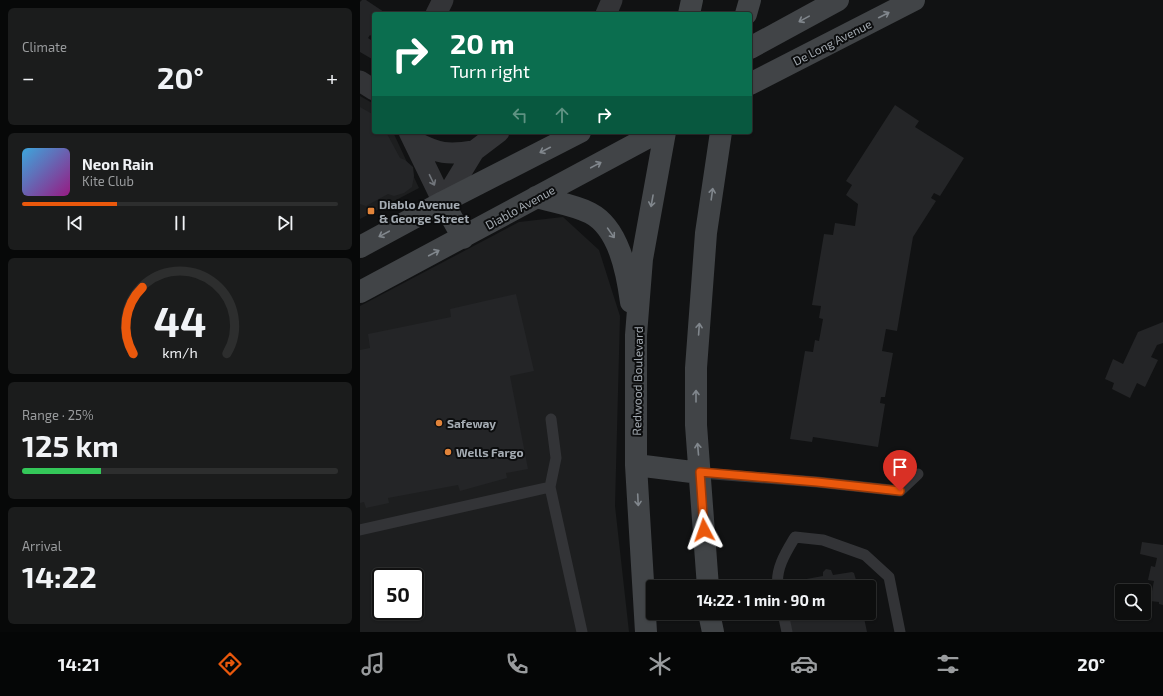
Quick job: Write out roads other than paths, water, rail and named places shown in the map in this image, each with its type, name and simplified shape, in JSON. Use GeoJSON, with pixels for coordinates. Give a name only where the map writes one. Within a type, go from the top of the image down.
{"type":"FeatureCollection","features":[{"type":"Feature","properties":{"kind":"main road"},"geometry":{"type":"LineString","coordinates":[[689,12],[692,0]]}},
{"type":"Feature","properties":{"kind":"main road"},"geometry":{"type":"LineString","coordinates":[[747,12],[750,0]]}},
{"type":"Feature","properties":{"kind":"main road"},"geometry":{"type":"LineString","coordinates":[[752,47],[838,0]]}},
{"type":"Feature","properties":{"kind":"main road","name":"De Long Avenue"},"geometry":{"type":"LineString","coordinates":[[752,83],[914,0]]}},
{"type":"Feature","properties":{"kind":"main road"},"geometry":{"type":"LineString","coordinates":[[360,247],[443,202],[576,134]]}},
{"type":"Feature","properties":{"kind":"main road","name":"Diablo Avenue"},"geometry":{"type":"LineString","coordinates":[[360,292],[654,134]]}},
{"type":"Feature","properties":{"kind":"main road","name":"Redwood Boulevard"},"geometry":{"type":"LineString","coordinates":[[646,632],[636,465],[636,335],[642,259],[665,134]]}},
{"type":"Feature","properties":{"kind":"main road"},"geometry":{"type":"LineString","coordinates":[[708,580],[696,425],[696,368],[706,233],[721,134]]}},
{"type":"Feature","properties":{"kind":"main road"},"geometry":{"type":"LineString","coordinates":[[536,197],[589,213],[603,222],[609,230],[617,244],[629,284],[636,335]]}},
{"type":"Feature","properties":{"kind":"main road"},"geometry":{"type":"LineString","coordinates":[[443,202],[463,238]]}},
{"type":"Feature","properties":{"kind":"main road"},"geometry":{"type":"LineString","coordinates":[[636,465],[700,472]]}},
{"type":"Feature","properties":{"kind":"main road"},"geometry":{"type":"LineString","coordinates":[[710,620],[712,632]]}},
{"type":"Feature","properties":{"kind":"street"},"geometry":{"type":"LineString","coordinates":[[437,12],[442,0]]}},
{"type":"Feature","properties":{"kind":"street"},"geometry":{"type":"LineString","coordinates":[[607,12],[612,0]]}},
{"type":"Feature","properties":{"kind":"street"},"geometry":{"type":"LineString","coordinates":[[360,81],[372,89]]}},
{"type":"Feature","properties":{"kind":"street"},"geometry":{"type":"LineString","coordinates":[[443,202],[474,151],[496,134]]}},
{"type":"Feature","properties":{"kind":"street"},"geometry":{"type":"LineString","coordinates":[[411,137],[430,150],[443,153],[474,151]]}},
{"type":"Feature","properties":{"kind":"street"},"geometry":{"type":"LineString","coordinates":[[411,137],[443,202]]}},
{"type":"Feature","properties":{"kind":"lane"},"geometry":{"type":"LineString","coordinates":[[551,418],[556,458],[550,487],[582,632]]}},
{"type":"Feature","properties":{"kind":"lane"},"geometry":{"type":"LineString","coordinates":[[700,472],[900,491],[918,474]]}},
{"type":"Feature","properties":{"kind":"lane"},"geometry":{"type":"LineString","coordinates":[[360,530],[550,487]]}},
{"type":"Feature","properties":{"kind":"lane"},"geometry":{"type":"LineString","coordinates":[[777,580],[784,556],[795,538],[823,540],[865,555],[889,577],[900,632]]}},
{"type":"Feature","properties":{"kind":"lane"},"geometry":{"type":"LineString","coordinates":[[784,620],[787,632]]}},
{"type":"Feature","properties":{"kind":"place","name":"Diablo Avenue & George Street"},"geometry":{"type":"Point","coordinates":[371,211]}},
{"type":"Feature","properties":{"kind":"place","name":"Safeway"},"geometry":{"type":"Point","coordinates":[439,423]}},
{"type":"Feature","properties":{"kind":"place","name":"Wells Fargo"},"geometry":{"type":"Point","coordinates":[448,452]}}]}
